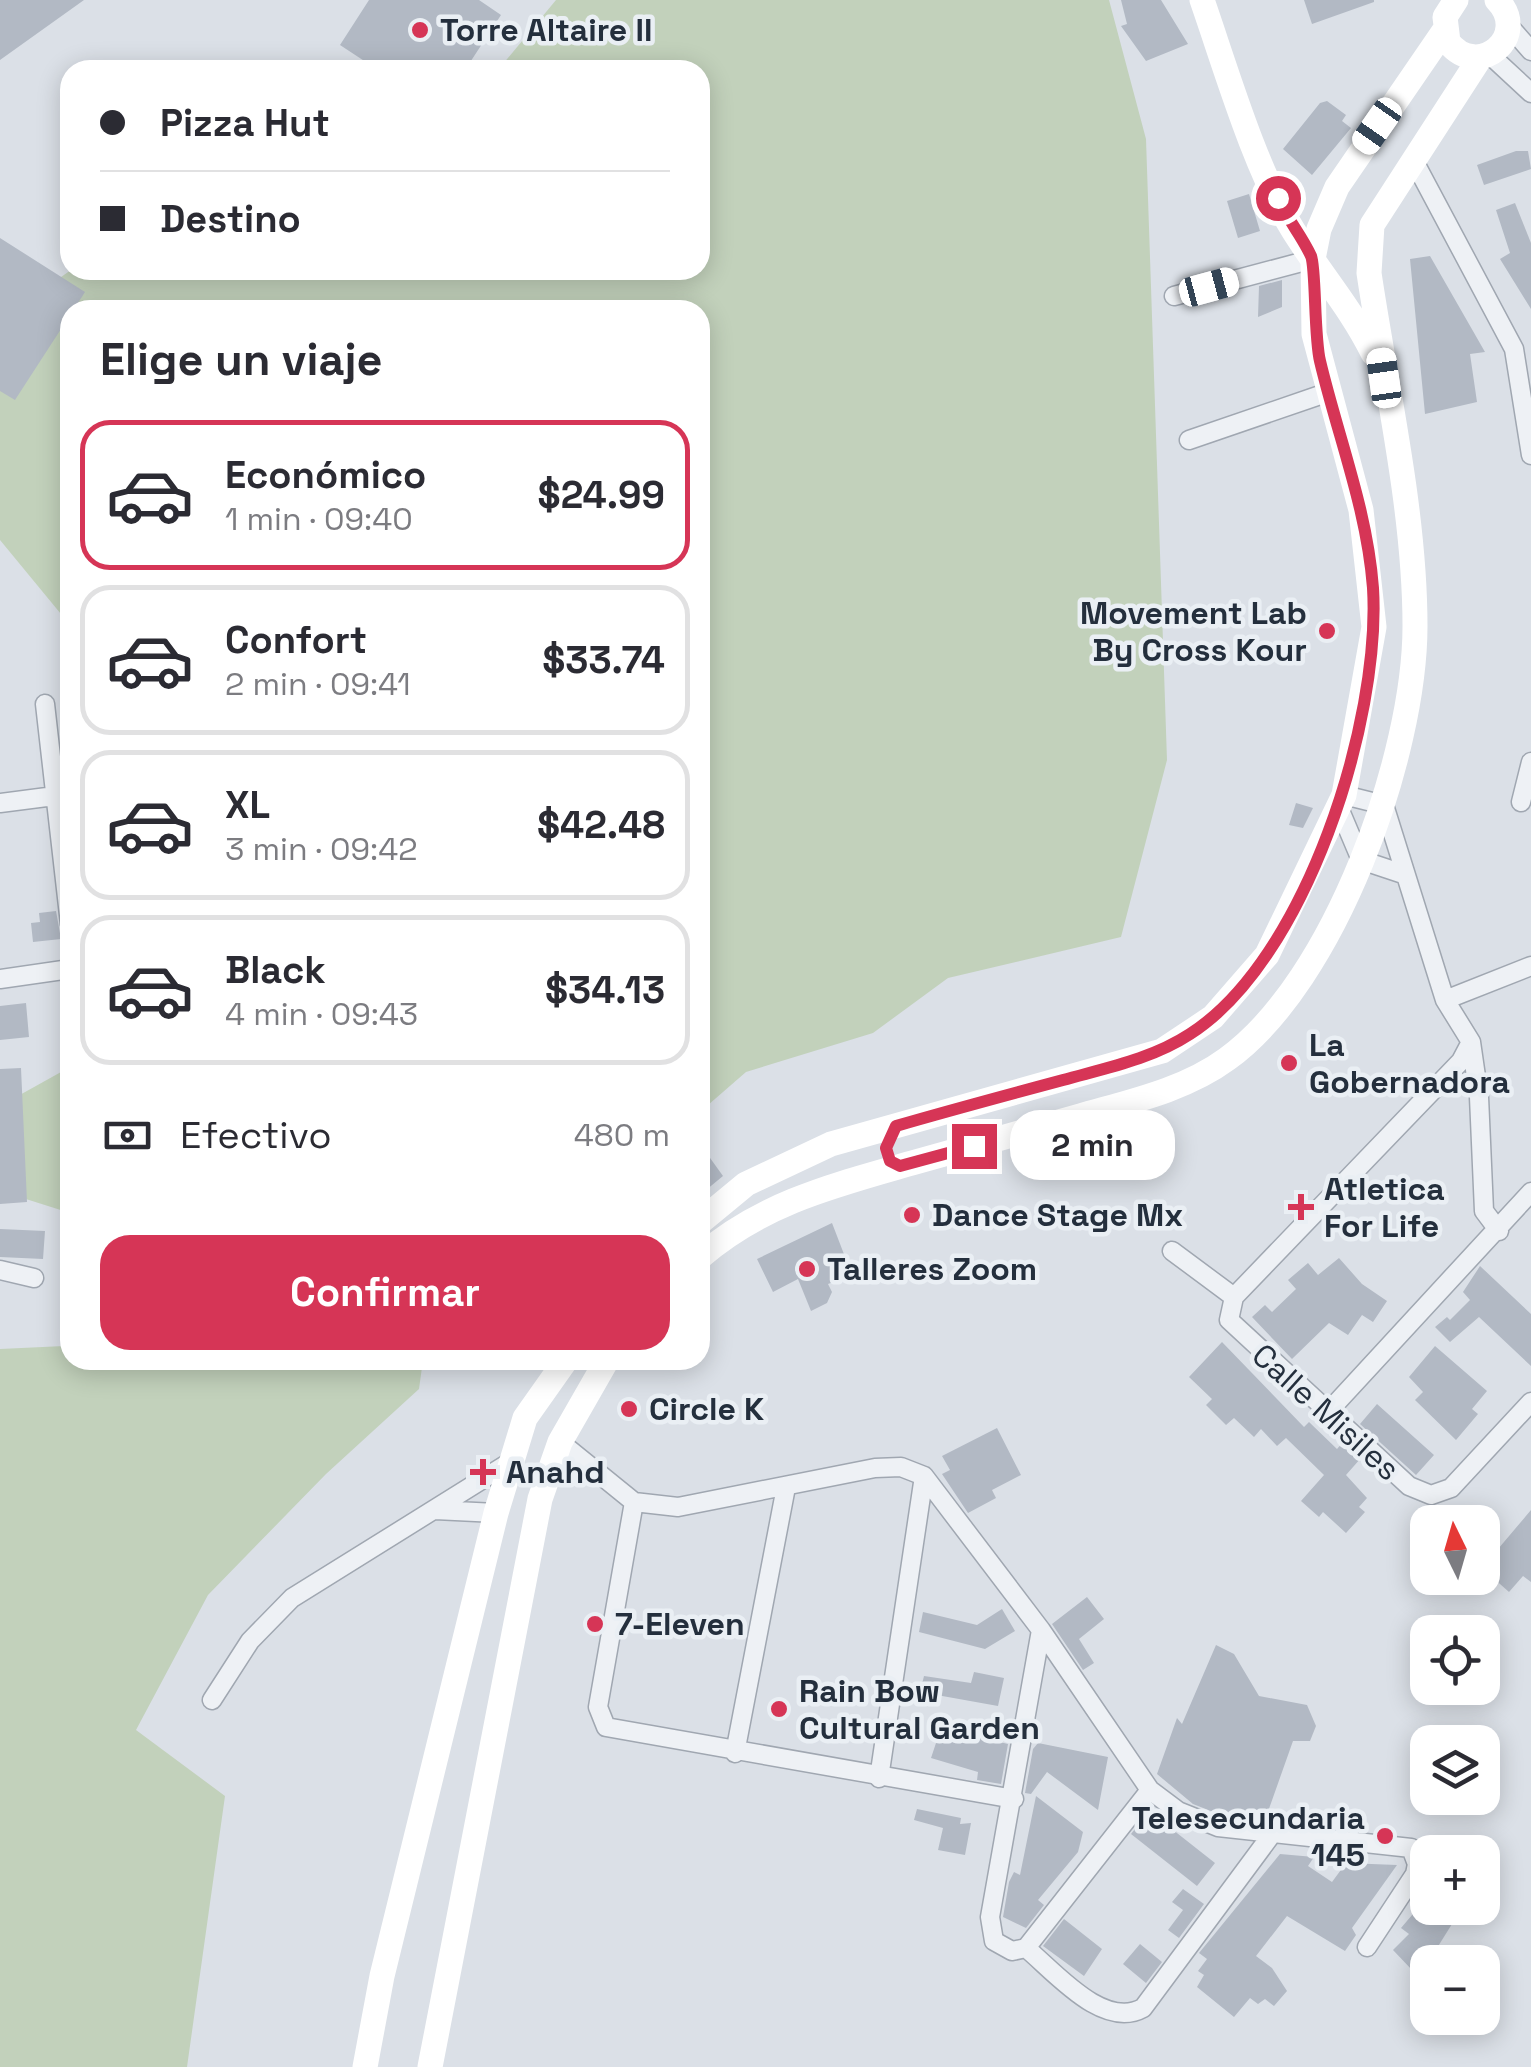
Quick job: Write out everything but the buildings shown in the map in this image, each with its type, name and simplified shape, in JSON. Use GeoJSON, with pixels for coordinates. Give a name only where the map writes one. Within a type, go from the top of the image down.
{"type":"FeatureCollection","features":[{"type":"Feature","properties":{"kind":"main road"},"geometry":{"type":"LineString","coordinates":[[1202,0],[1244,119],[1284,213],[1357,320],[1384,378]]}},
{"type":"Feature","properties":{"kind":"main road"},"geometry":{"type":"LineString","coordinates":[[710,1249],[751,1218],[859,1176],[1140,1099],[1228,1059],[1268,1020],[1295,985],[1359,863],[1384,805],[1402,734],[1415,629],[1410,542],[1384,378],[1368,238],[1386,202],[1486,57],[1505,42],[1510,11]]}},
{"type":"Feature","properties":{"kind":"main road"},"geometry":{"type":"LineString","coordinates":[[710,1214],[746,1184],[846,1139],[1162,1051],[1191,1034],[1251,978],[1319,854],[1342,801],[1374,627],[1361,510],[1329,392],[1312,310],[1313,259],[1319,230],[1337,187],[1446,12]]}},
{"type":"Feature","properties":{"kind":"main road"},"geometry":{"type":"LineString","coordinates":[[1446,12],[1454,49],[1486,57]]}},
{"type":"Feature","properties":{"kind":"main road"},"geometry":{"type":"LineString","coordinates":[[1319,854],[1329,847],[1343,848],[1359,863]]}},
{"type":"Feature","properties":{"kind":"main road"},"geometry":{"type":"LineString","coordinates":[[896,1126],[886,1148],[890,1161],[900,1166]]}},
{"type":"Feature","properties":{"kind":"main road"},"geometry":{"type":"LineString","coordinates":[[846,1139],[865,1145],[869,1154],[859,1176]]}},
{"type":"Feature","properties":{"kind":"main road"},"geometry":{"type":"LineString","coordinates":[[364,2067],[382,1976],[496,1513],[526,1418],[559,1370]]}},
{"type":"Feature","properties":{"kind":"main road"},"geometry":{"type":"LineString","coordinates":[[430,2067],[540,1499],[560,1442],[600,1370]]}},
{"type":"Feature","properties":{"kind":"main road"},"geometry":{"type":"LineString","coordinates":[[474,1600],[490,1622],[514,1623]]}},
{"type":"Feature","properties":{"kind":"main road"},"geometry":{"type":"LineString","coordinates":[[463,1646],[471,1641],[490,1644],[506,1662]]}},
{"type":"Feature","properties":{"kind":"street"},"geometry":{"type":"LineString","coordinates":[[1510,11],[1531,51]]}},
{"type":"Feature","properties":{"kind":"street"},"geometry":{"type":"LineString","coordinates":[[1486,57],[1531,93]]}},
{"type":"Feature","properties":{"kind":"street"},"geometry":{"type":"LineString","coordinates":[[1414,163],[1522,347],[1531,455]]}},
{"type":"Feature","properties":{"kind":"street"},"geometry":{"type":"LineString","coordinates":[[1174,296],[1313,259]]}},
{"type":"Feature","properties":{"kind":"street"},"geometry":{"type":"LineString","coordinates":[[1189,440],[1329,392]]}},
{"type":"Feature","properties":{"kind":"street"},"geometry":{"type":"LineString","coordinates":[[45,704],[60,780]]}},
{"type":"Feature","properties":{"kind":"street"},"geometry":{"type":"LineString","coordinates":[[1521,802],[1531,762]]}},
{"type":"Feature","properties":{"kind":"street"},"geometry":{"type":"LineString","coordinates":[[0,803],[60,795]]}},
{"type":"Feature","properties":{"kind":"street"},"geometry":{"type":"LineString","coordinates":[[1403,874],[1359,863],[1342,801],[1384,805],[1446,1000],[1471,1042],[1479,1097],[1484,1211],[1499,1230]]}},
{"type":"Feature","properties":{"kind":"street"},"geometry":{"type":"LineString","coordinates":[[1446,1000],[1531,966]]}},
{"type":"Feature","properties":{"kind":"street"},"geometry":{"type":"LineString","coordinates":[[0,979],[60,970]]}},
{"type":"Feature","properties":{"kind":"street"},"geometry":{"type":"LineString","coordinates":[[1172,1251],[1234,1296],[1461,1061],[1471,1042]]}},
{"type":"Feature","properties":{"kind":"street"},"geometry":{"type":"LineString","coordinates":[[1328,1412],[1531,1192]]}},
{"type":"Feature","properties":{"kind":"street"},"geometry":{"type":"LineString","coordinates":[[0,1270],[34,1278]]}},
{"type":"Feature","properties":{"kind":"street","name":"Calle Misiles"},"geometry":{"type":"LineString","coordinates":[[1234,1296],[1229,1320],[1409,1486],[1431,1495],[1451,1488],[1531,1402]]}},
{"type":"Feature","properties":{"kind":"street"},"geometry":{"type":"LineString","coordinates":[[560,1442],[634,1502],[678,1507],[875,1468],[901,1468],[924,1476],[1042,1630],[1150,1790],[1178,1810],[1218,1827],[1403,1846],[1416,1854],[1415,1874],[1367,1947]]}},
{"type":"Feature","properties":{"kind":"street"},"geometry":{"type":"LineString","coordinates":[[212,1700],[250,1641],[292,1598],[513,1461]]}},
{"type":"Feature","properties":{"kind":"street"},"geometry":{"type":"LineString","coordinates":[[879,1778],[924,1476]]}},
{"type":"Feature","properties":{"kind":"street"},"geometry":{"type":"LineString","coordinates":[[735,1753],[786,1487]]}},
{"type":"Feature","properties":{"kind":"street"},"geometry":{"type":"LineString","coordinates":[[634,1502],[598,1707],[601,1718],[615,1732],[1014,1799]]}},
{"type":"Feature","properties":{"kind":"street"},"geometry":{"type":"LineString","coordinates":[[435,1510],[496,1513]]}},
{"type":"Feature","properties":{"kind":"street"},"geometry":{"type":"LineString","coordinates":[[1042,1630],[990,1917],[994,1941],[1012,1951],[1026,1948],[1150,1790]]}},
{"type":"Feature","properties":{"kind":"street"},"geometry":{"type":"LineString","coordinates":[[1026,1948],[1103,2010],[1131,2015],[1143,2008],[1272,1834]]}},
{"type":"Feature","properties":{"kind":"green space"},"geometry":{"type":"Polygon","coordinates":[[[556,0],[1109,0],[1146,139],[1167,760],[1121,937],[948,978],[873,1033],[746,1072],[710,1103],[710,300],[60,300],[60,613],[0,540],[0,320],[60,278],[710,280],[710,60],[506,60],[556,0]]]}},
{"type":"Feature","properties":{"kind":"green space"},"geometry":{"type":"Polygon","coordinates":[[[60,1073],[60,1210],[7,1193],[0,1106],[60,1073]]]}},
{"type":"Feature","properties":{"kind":"green space"},"geometry":{"type":"Polygon","coordinates":[[[60,1346],[60,1370],[422,1370],[419,1389],[326,1474],[208,1595],[136,1730],[225,1796],[187,2067],[0,2067],[0,1349],[60,1346]]]}},
{"type":"Feature","properties":{"kind":"place","name":"Torre Altaire II"},"geometry":{"type":"Point","coordinates":[420,30]}},
{"type":"Feature","properties":{"kind":"place","name":"Movement Lab By Cross Kour"},"geometry":{"type":"Point","coordinates":[1327,631]}},
{"type":"Feature","properties":{"kind":"place","name":"La Gobernadora"},"geometry":{"type":"Point","coordinates":[1289,1063]}},
{"type":"Feature","properties":{"kind":"place","name":"Atletica For Life"},"geometry":{"type":"Point","coordinates":[1301,1207]}},
{"type":"Feature","properties":{"kind":"place","name":"Dance Stage Mx"},"geometry":{"type":"Point","coordinates":[912,1215]}},
{"type":"Feature","properties":{"kind":"place","name":"Talleres Zoom"},"geometry":{"type":"Point","coordinates":[807,1269]}},
{"type":"Feature","properties":{"kind":"place","name":"Circle K"},"geometry":{"type":"Point","coordinates":[629,1409]}},
{"type":"Feature","properties":{"kind":"place","name":"Anahd"},"geometry":{"type":"Point","coordinates":[483,1472]}},
{"type":"Feature","properties":{"kind":"place","name":"7-Eleven"},"geometry":{"type":"Point","coordinates":[595,1624]}},
{"type":"Feature","properties":{"kind":"place","name":"Rain Bow Cultural Garden"},"geometry":{"type":"Point","coordinates":[779,1709]}},
{"type":"Feature","properties":{"kind":"place","name":"Telesecundaria 145"},"geometry":{"type":"Point","coordinates":[1385,1836]}},
{"type":"Feature","properties":{"kind":"route"},"geometry":{"type":"LineString","coordinates":[[974,1146],[900,1166],[890,1161],[886,1148],[896,1126],[1162,1051],[1213,1018],[1251,978],[1266,955],[1306,880],[1344,794],[1374,627],[1369,558],[1341,428],[1319,359],[1312,310],[1313,259],[1291,228],[1278,198]]}}]}
